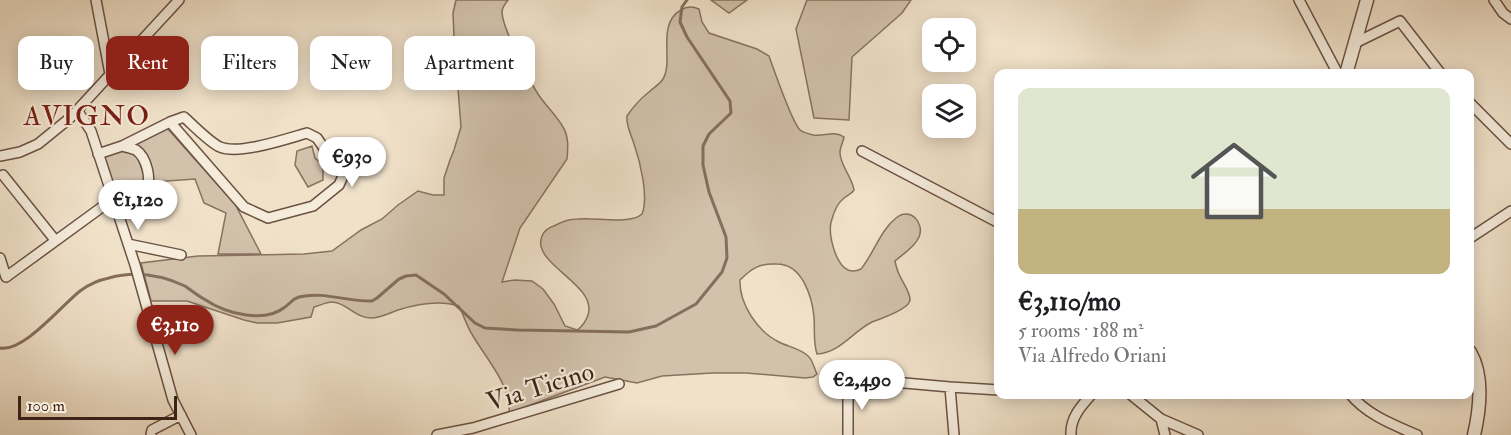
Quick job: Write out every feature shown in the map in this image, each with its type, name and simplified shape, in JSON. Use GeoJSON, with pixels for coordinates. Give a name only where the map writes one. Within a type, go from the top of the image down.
{"type":"FeatureCollection","features":[{"type":"Feature","properties":{"kind":"street"},"geometry":{"type":"LineString","coordinates":[[96,0],[106,53]]}},
{"type":"Feature","properties":{"kind":"street"},"geometry":{"type":"LineString","coordinates":[[145,36],[179,0]]}},
{"type":"Feature","properties":{"kind":"street"},"geometry":{"type":"LineString","coordinates":[[1299,0],[1335,69]]}},
{"type":"Feature","properties":{"kind":"street"},"geometry":{"type":"LineString","coordinates":[[1347,69],[1366,0]]}},
{"type":"Feature","properties":{"kind":"street"},"geometry":{"type":"LineString","coordinates":[[1494,0],[1503,13],[1511,19]]}},
{"type":"Feature","properties":{"kind":"street"},"geometry":{"type":"LineString","coordinates":[[1354,43],[1400,21],[1437,69]]}},
{"type":"Feature","properties":{"kind":"street"},"geometry":{"type":"LineString","coordinates":[[0,156],[20,152],[38,144],[70,118],[106,78]]}},
{"type":"Feature","properties":{"kind":"street"},"geometry":{"type":"LineString","coordinates":[[1474,107],[1511,144]]}},
{"type":"Feature","properties":{"kind":"street"},"geometry":{"type":"LineString","coordinates":[[77,110],[91,131],[135,265],[173,400],[191,435]]}},
{"type":"Feature","properties":{"kind":"street"},"geometry":{"type":"LineString","coordinates":[[98,154],[122,146],[170,122],[184,117],[219,146],[232,150],[269,144],[307,133],[317,138],[343,176],[339,185],[313,206],[268,218],[244,207],[170,122]]}},
{"type":"Feature","properties":{"kind":"street"},"geometry":{"type":"LineString","coordinates":[[0,258],[6,277],[56,240],[114,203],[134,200],[144,192],[148,183],[143,158],[132,148],[122,146]]}},
{"type":"Feature","properties":{"kind":"street"},"geometry":{"type":"LineString","coordinates":[[862,151],[994,221]]}},
{"type":"Feature","properties":{"kind":"street"},"geometry":{"type":"LineString","coordinates":[[3,175],[56,240]]}},
{"type":"Feature","properties":{"kind":"street"},"geometry":{"type":"LineString","coordinates":[[1474,235],[1511,211]]}},
{"type":"Feature","properties":{"kind":"street"},"geometry":{"type":"LineString","coordinates":[[128,244],[181,255]]}},
{"type":"Feature","properties":{"kind":"street"},"geometry":{"type":"LineString","coordinates":[[1474,359],[1480,388],[1478,418],[1474,435]]}},
{"type":"Feature","properties":{"kind":"street"},"geometry":{"type":"LineString","coordinates":[[848,435],[848,388],[859,379],[994,390]]}},
{"type":"Feature","properties":{"kind":"street","name":"Via Ticino"},"geometry":{"type":"LineString","coordinates":[[437,435],[473,428],[619,384]]}},
{"type":"Feature","properties":{"kind":"street"},"geometry":{"type":"LineString","coordinates":[[950,387],[954,435]]}},
{"type":"Feature","properties":{"kind":"street"},"geometry":{"type":"LineString","coordinates":[[1071,435],[1071,428],[1078,410],[1088,399]]}},
{"type":"Feature","properties":{"kind":"street"},"geometry":{"type":"LineString","coordinates":[[1136,399],[1161,419],[1198,435]]}},
{"type":"Feature","properties":{"kind":"street"},"geometry":{"type":"LineString","coordinates":[[1354,399],[1385,421],[1417,435]]}},
{"type":"Feature","properties":{"kind":"street"},"geometry":{"type":"LineString","coordinates":[[152,435],[152,430],[181,415]]}},
{"type":"Feature","properties":{"kind":"street"},"geometry":{"type":"LineString","coordinates":[[1161,419],[1165,435]]}},
{"type":"Feature","properties":{"kind":"shaded area"},"geometry":{"type":"Polygon","coordinates":[[[456,0],[508,0],[502,12],[509,36],[454,36],[453,13],[456,0]]]}},
{"type":"Feature","properties":{"kind":"shaded area"},"geometry":{"type":"Polygon","coordinates":[[[711,0],[747,0],[729,13],[711,0]]]}},
{"type":"Feature","properties":{"kind":"shaded area"},"geometry":{"type":"Polygon","coordinates":[[[807,0],[911,0],[902,13],[852,57],[849,120],[814,118],[796,29],[807,0]]]}},
{"type":"Feature","properties":{"kind":"shaded area"},"geometry":{"type":"Polygon","coordinates":[[[694,7],[699,9],[702,22],[709,33],[757,49],[769,56],[788,107],[800,130],[813,135],[836,134],[844,137],[840,156],[854,190],[838,205],[831,225],[833,247],[843,267],[852,271],[861,269],[890,223],[901,215],[911,215],[918,222],[920,232],[917,241],[895,261],[909,293],[909,303],[900,310],[865,326],[832,350],[817,354],[813,309],[808,291],[799,275],[786,265],[761,265],[752,269],[740,280],[746,308],[757,324],[771,337],[809,357],[817,374],[813,377],[712,373],[662,376],[637,383],[605,377],[509,413],[509,403],[502,383],[471,333],[459,306],[444,303],[421,305],[371,318],[360,316],[342,304],[330,302],[314,307],[311,317],[277,323],[257,323],[187,301],[151,301],[141,263],[198,256],[304,254],[332,251],[361,230],[382,219],[418,191],[444,195],[444,178],[461,127],[458,90],[535,89],[565,131],[568,147],[567,159],[520,228],[502,282],[532,281],[543,289],[554,304],[565,326],[577,330],[588,315],[588,304],[575,284],[546,256],[541,246],[542,236],[549,228],[569,220],[621,220],[642,214],[645,198],[643,179],[627,116],[634,106],[663,79],[667,63],[669,24],[674,16],[683,9],[694,7]]]}},
{"type":"Feature","properties":{"kind":"shaded area"},"geometry":{"type":"Polygon","coordinates":[[[167,128],[235,204],[261,254],[218,254],[226,213],[204,203],[195,179],[153,182],[150,160],[136,144],[167,128]]]}},
{"type":"Feature","properties":{"kind":"shaded area"},"geometry":{"type":"Polygon","coordinates":[[[312,146],[315,158],[323,165],[323,180],[308,187],[295,165],[297,151],[312,146]]]}},
{"type":"Feature","properties":{"kind":"shaded area"},"geometry":{"type":"Polygon","coordinates":[[[120,150],[138,157],[145,179],[129,194],[116,199],[102,156],[120,150]]]}},
{"type":"Feature","properties":{"kind":"waterway"},"geometry":{"type":"LineString","coordinates":[[0,348],[9,348],[31,336],[86,287],[98,281],[128,275],[147,275],[176,282],[219,307],[251,316],[272,314],[293,300],[308,295],[372,301],[399,279],[416,275],[444,294],[475,323],[485,328],[629,332],[656,326],[696,304],[722,272],[727,258],[726,237],[709,192],[703,165],[703,146],[709,134],[731,113],[730,101],[687,37],[680,22],[682,7],[687,0]]}},
{"type":"Feature","properties":{"kind":"district","name":"AVIGNO"},"geometry":{"type":"Point","coordinates":[87,115]}}]}
